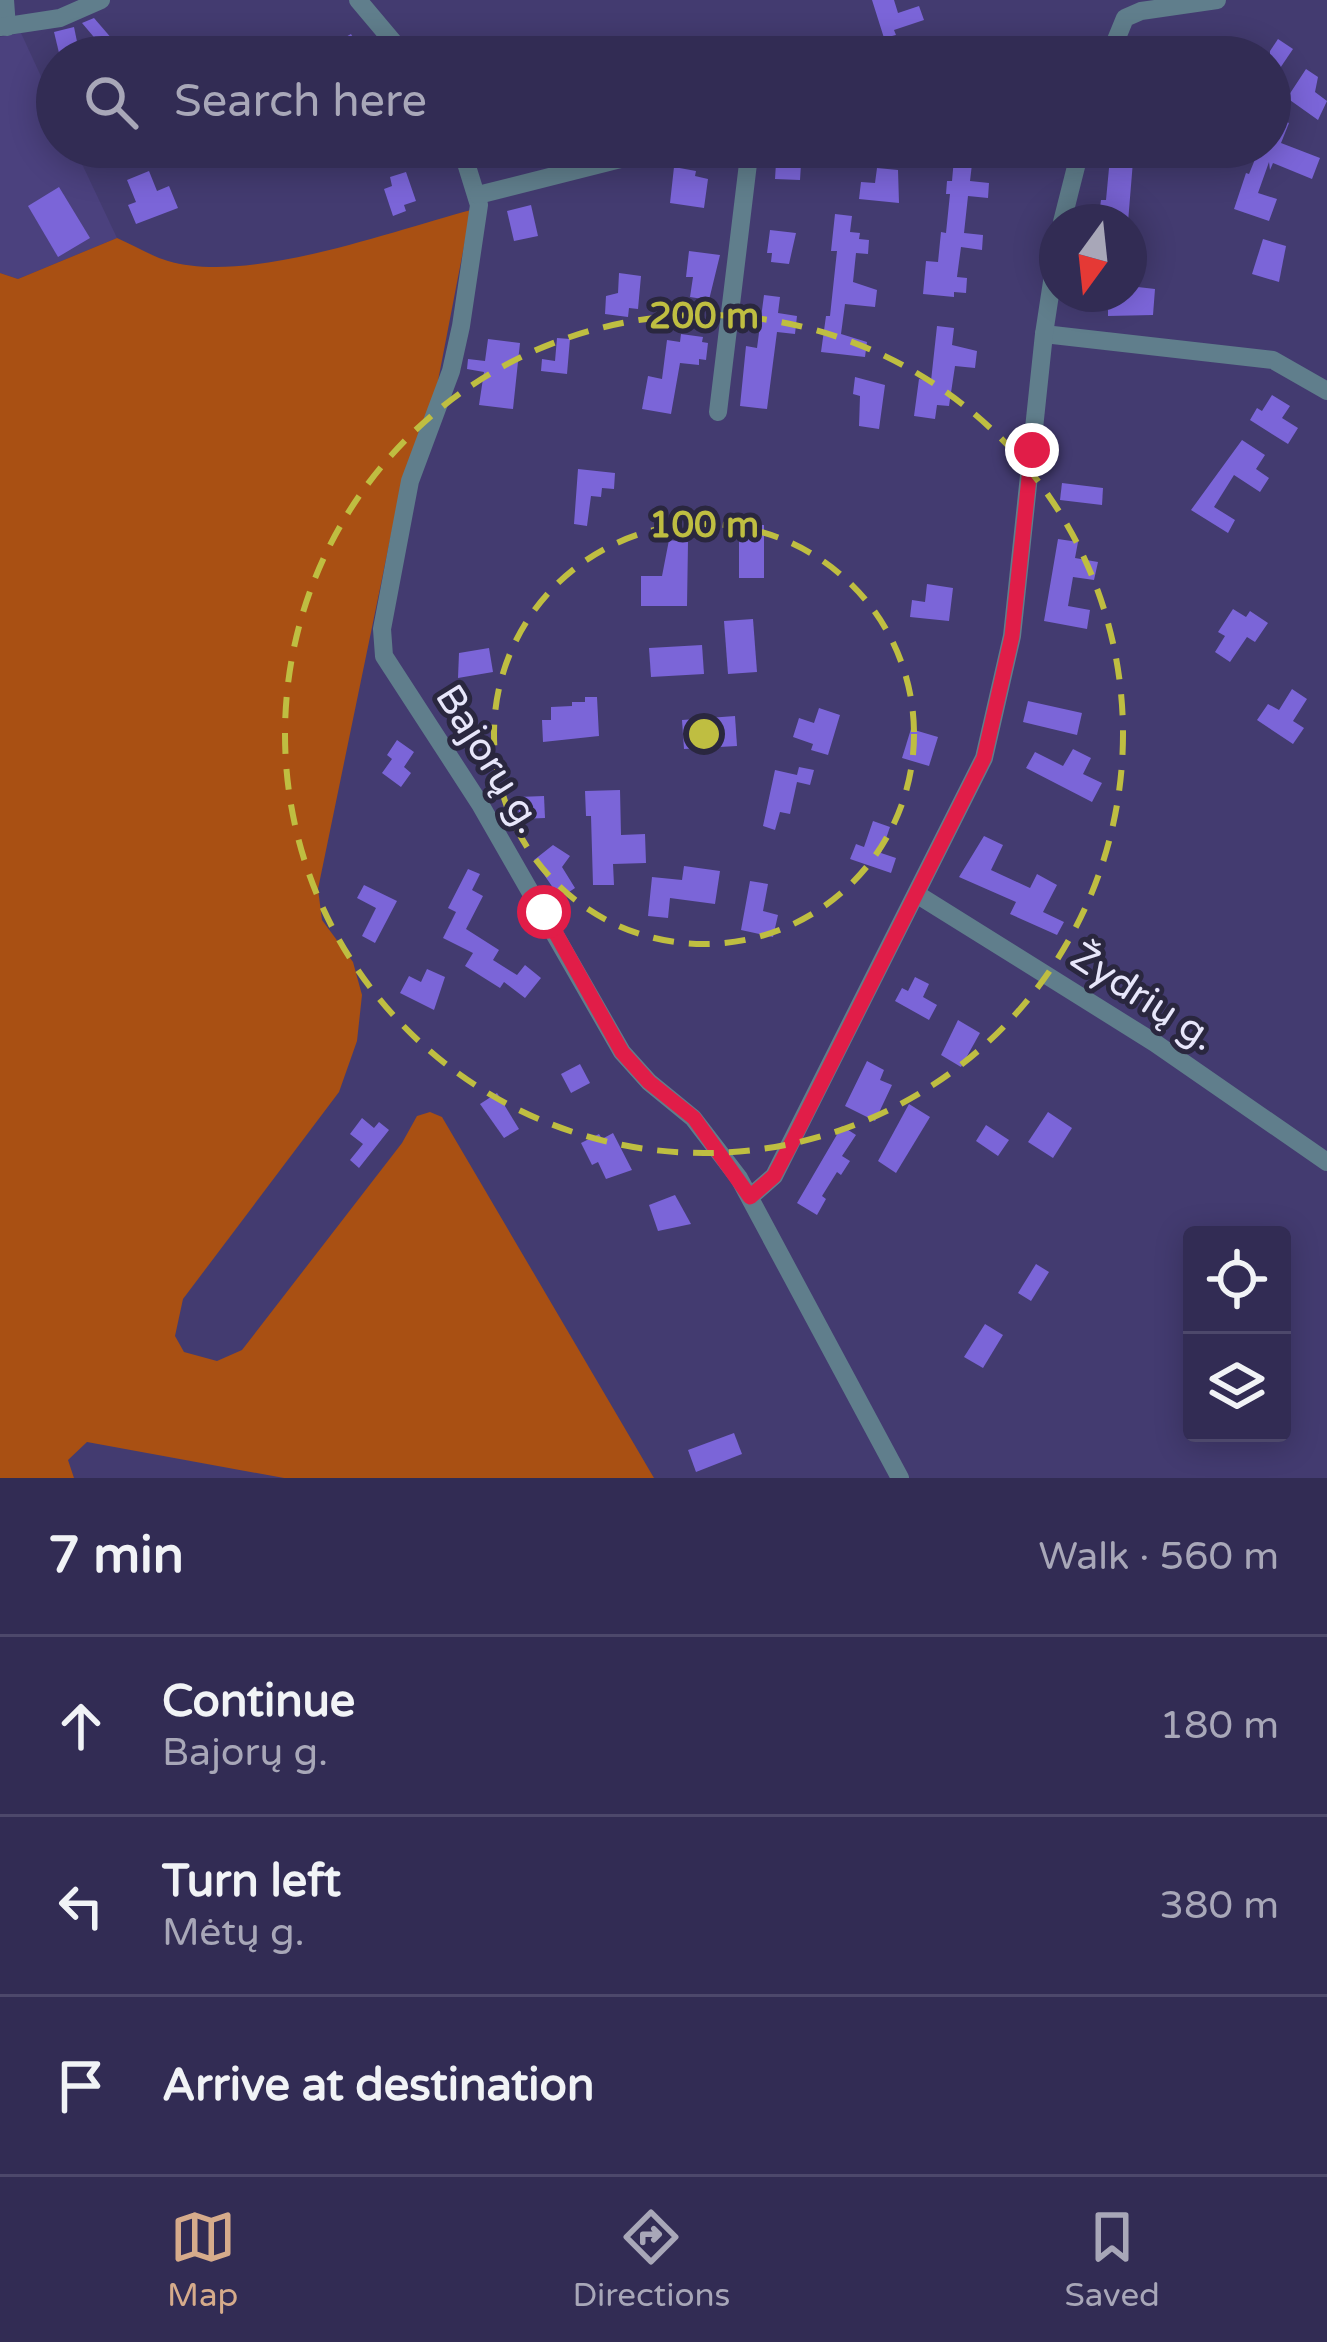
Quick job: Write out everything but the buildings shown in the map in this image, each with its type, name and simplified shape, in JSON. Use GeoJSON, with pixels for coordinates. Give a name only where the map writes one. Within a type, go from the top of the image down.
{"type":"FeatureCollection","features":[{"type":"Feature","properties":{"kind":"street"},"geometry":{"type":"LineString","coordinates":[[5,0],[3,27],[60,18],[101,0]]}},
{"type":"Feature","properties":{"kind":"street"},"geometry":{"type":"LineString","coordinates":[[358,0],[388,36]]}},
{"type":"Feature","properties":{"kind":"street"},"geometry":{"type":"LineString","coordinates":[[1118,36],[1125,18],[1141,11],[1217,0]]}},
{"type":"Feature","properties":{"kind":"street"},"geometry":{"type":"LineString","coordinates":[[468,168],[478,195],[585,168]]}},
{"type":"Feature","properties":{"kind":"street"},"geometry":{"type":"LineString","coordinates":[[718,412],[747,168]]}},
{"type":"Feature","properties":{"kind":"street"},"geometry":{"type":"LineString","coordinates":[[1067,204],[1076,168]]}},
{"type":"Feature","properties":{"kind":"street","name":"Bajorų g."},"geometry":{"type":"LineString","coordinates":[[478,195],[451,371],[410,481],[382,628],[384,656],[480,804],[622,1052],[649,1082],[694,1118],[750,1197],[900,1478]]}},
{"type":"Feature","properties":{"kind":"street"},"geometry":{"type":"LineString","coordinates":[[750,1197],[774,1176],[984,758],[1017,597],[1047,312]]}},
{"type":"Feature","properties":{"kind":"street"},"geometry":{"type":"LineString","coordinates":[[1044,334],[1273,360],[1327,391]]}},
{"type":"Feature","properties":{"kind":"street","name":"Žydrių g."},"geometry":{"type":"LineString","coordinates":[[918,895],[1155,1042],[1327,1162]]}},
{"type":"Feature","properties":{"kind":"shaded area"},"geometry":{"type":"Polygon","coordinates":[[[21,33],[36,66],[36,168],[84,168],[117,238],[18,279],[0,273],[0,37],[21,33]]]}},
{"type":"Feature","properties":{"kind":"shaded area"},"geometry":{"type":"Polygon","coordinates":[[[471,210],[437,386],[403,477],[318,889],[322,920],[353,962],[362,995],[357,1041],[339,1092],[183,1299],[175,1336],[184,1352],[217,1361],[242,1350],[402,1143],[417,1116],[430,1112],[442,1117],[654,1478],[284,1478],[87,1442],[68,1460],[74,1478],[0,1478],[0,273],[18,279],[117,238],[162,259],[201,267],[278,261],[471,210]]]}},
{"type":"Feature","properties":{"kind":"route"},"geometry":{"type":"LineString","coordinates":[[544,912],[622,1052],[649,1082],[694,1118],[750,1197],[765,1188],[984,758],[1012,636],[1032,450]]}}]}
